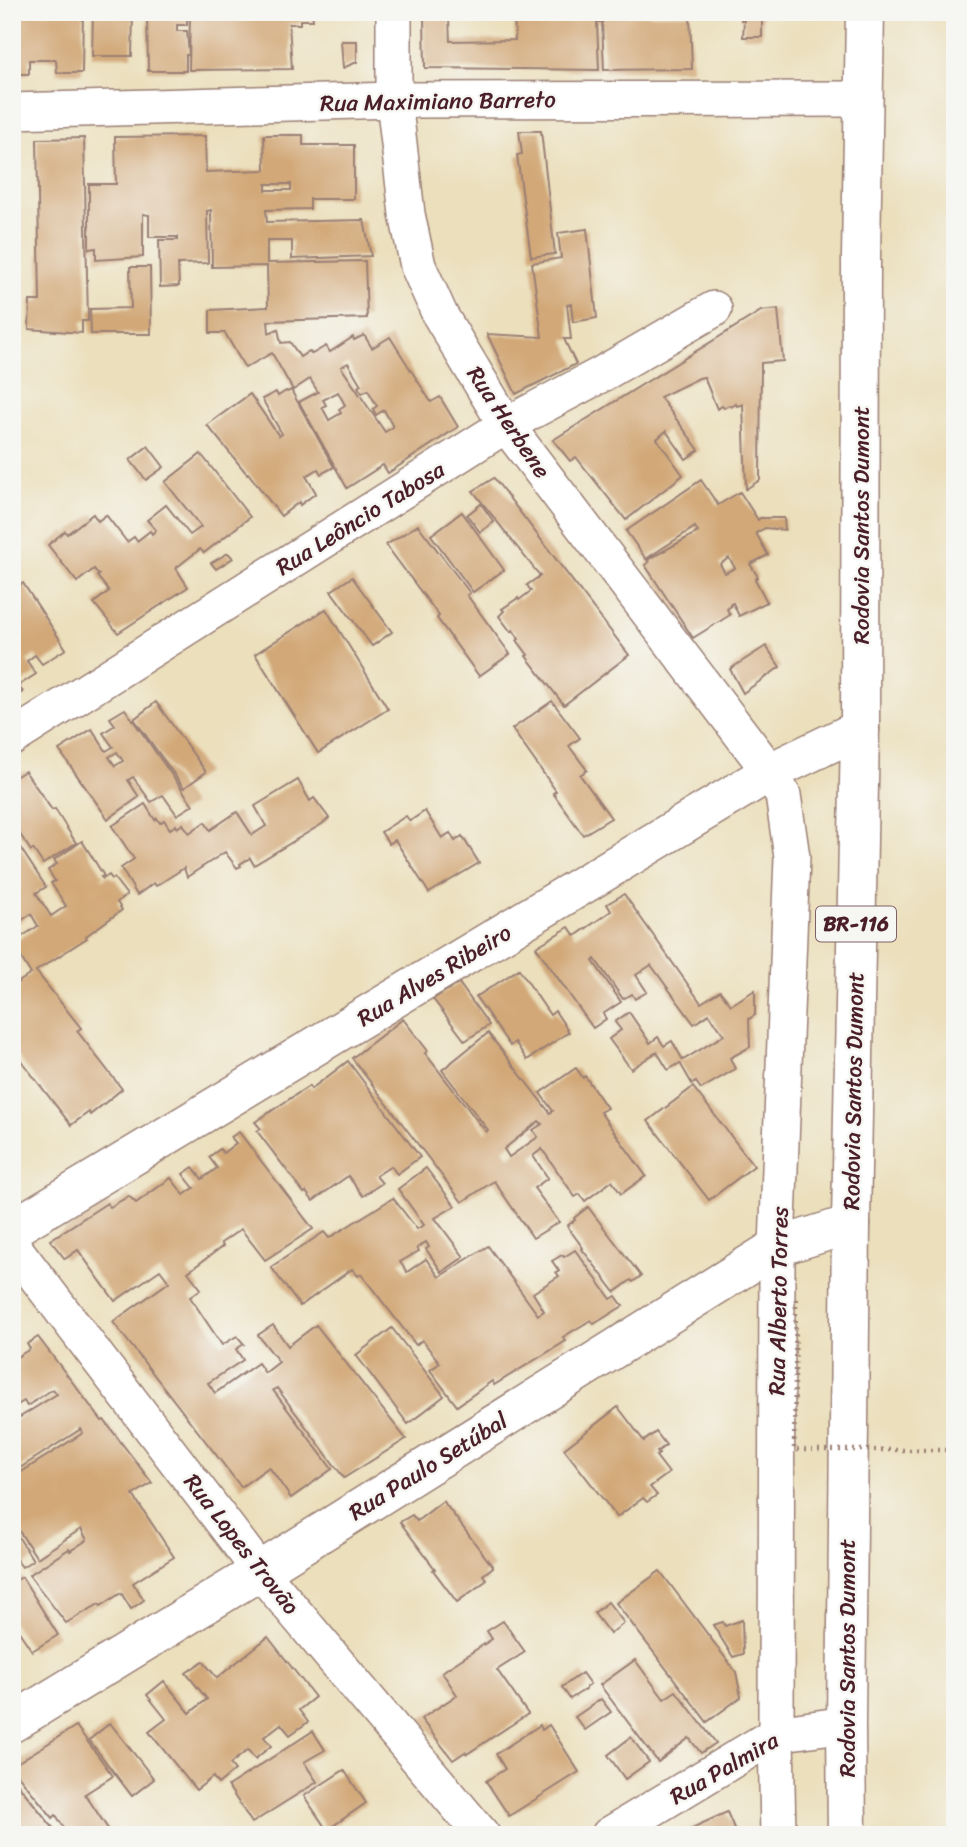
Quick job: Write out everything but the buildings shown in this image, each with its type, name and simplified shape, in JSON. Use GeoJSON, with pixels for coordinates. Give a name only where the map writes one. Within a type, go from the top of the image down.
{"type":"FeatureCollection","features":[{"type":"Feature","properties":{"kind":"main road","name":"Rodovia Santos Dumont"},"geometry":{"type":"LineString","coordinates":[[847,1835],[865,12]]}},
{"type":"Feature","properties":{"kind":"main road","name":"Rua Alves Ribeiro"},"geometry":{"type":"LineString","coordinates":[[12,1229],[770,772],[860,729]]}},
{"type":"Feature","properties":{"kind":"main road","name":"Rua Paulo Setúbal"},"geometry":{"type":"LineString","coordinates":[[12,1723],[261,1571],[777,1247],[851,1224]]}},
{"type":"Feature","properties":{"kind":"street","name":"Rua Herbene"},"geometry":{"type":"LineString","coordinates":[[394,12],[394,100],[407,214],[418,266],[440,314],[506,425],[770,772]]}},
{"type":"Feature","properties":{"kind":"street","name":"Rua Maximiano Barreto"},"geometry":{"type":"LineString","coordinates":[[12,111],[394,100],[864,99]]}},
{"type":"Feature","properties":{"kind":"street","name":"Rua Leôncio Tabosa"},"geometry":{"type":"LineString","coordinates":[[12,738],[506,425],[602,374],[714,309]]}},
{"type":"Feature","properties":{"kind":"street","name":"Rua Alberto Torres"},"geometry":{"type":"LineString","coordinates":[[770,772],[783,795],[792,857],[777,1247],[778,1835]]}},
{"type":"Feature","properties":{"kind":"street","name":"Rua Lopes Trovão"},"geometry":{"type":"LineString","coordinates":[[12,1245],[261,1571],[482,1835]]}},
{"type":"Feature","properties":{"kind":"street","name":"Rua Palmira"},"geometry":{"type":"LineString","coordinates":[[610,1835],[776,1734],[846,1724]]}},
{"type":"Feature","properties":{"kind":"path"},"geometry":{"type":"LineString","coordinates":[[796,1299],[794,1450],[955,1450]]}}]}
